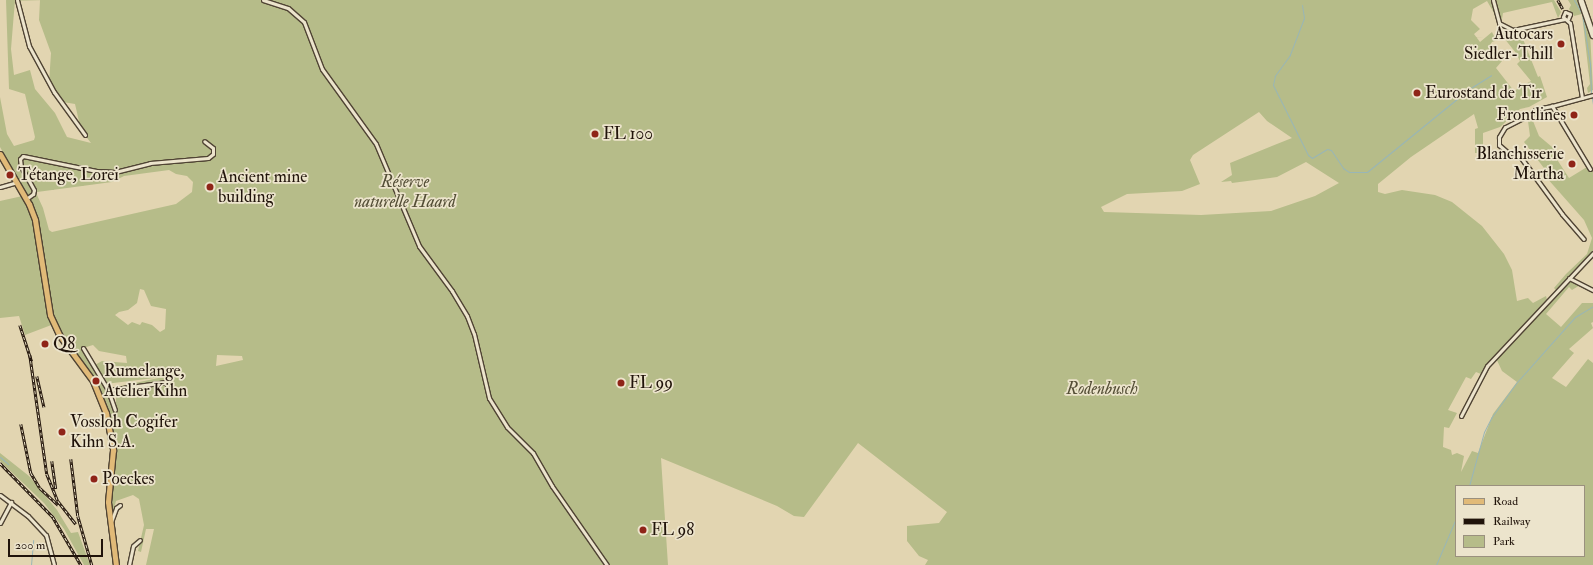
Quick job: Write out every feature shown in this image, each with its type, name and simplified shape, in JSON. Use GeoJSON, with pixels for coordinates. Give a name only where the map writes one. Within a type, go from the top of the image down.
{"type":"FeatureCollection","features":[{"type":"Feature","properties":{"kind":"main road"},"geometry":{"type":"LineString","coordinates":[[1581,0],[1593,35]]}},
{"type":"Feature","properties":{"kind":"main road"},"geometry":{"type":"LineString","coordinates":[[0,154],[26,199],[38,232],[50,315],[69,347],[93,381],[101,401],[114,450],[108,502],[109,527],[116,565]]}},
{"type":"Feature","properties":{"kind":"street"},"geometry":{"type":"LineString","coordinates":[[21,0],[18,2],[22,27],[29,46],[54,92],[84,135]]}},
{"type":"Feature","properties":{"kind":"street"},"geometry":{"type":"LineString","coordinates":[[263,0],[288,8],[304,22],[320,65],[379,149],[419,246],[452,291],[467,316],[474,334],[489,398],[507,427],[539,462],[552,486],[608,565]]}},
{"type":"Feature","properties":{"kind":"street"},"geometry":{"type":"LineString","coordinates":[[1493,0],[1499,23],[1513,30],[1566,19],[1582,98]]}},
{"type":"Feature","properties":{"kind":"street"},"geometry":{"type":"LineString","coordinates":[[1584,239],[1562,214],[1519,155],[1507,152],[1500,145],[1499,137],[1505,127],[1529,115],[1536,109],[1593,95]]}},
{"type":"Feature","properties":{"kind":"street"},"geometry":{"type":"LineString","coordinates":[[1552,106],[1590,169]]}},
{"type":"Feature","properties":{"kind":"street"},"geometry":{"type":"LineString","coordinates":[[26,199],[33,194],[34,190],[21,167],[20,160],[23,156],[96,171],[115,172],[150,163],[208,158],[212,154],[213,148],[204,141]]}},
{"type":"Feature","properties":{"kind":"street"},"geometry":{"type":"LineString","coordinates":[[0,187],[17,182]]}},
{"type":"Feature","properties":{"kind":"street"},"geometry":{"type":"LineString","coordinates":[[1461,416],[1487,366],[1593,253]]}},
{"type":"Feature","properties":{"kind":"street"},"geometry":{"type":"LineString","coordinates":[[1569,278],[1593,290]]}},
{"type":"Feature","properties":{"kind":"street"},"geometry":{"type":"LineString","coordinates":[[83,348],[108,390],[115,410]]}},
{"type":"Feature","properties":{"kind":"street"},"geometry":{"type":"LineString","coordinates":[[108,390],[166,382],[169,391]]}},
{"type":"Feature","properties":{"kind":"street"},"geometry":{"type":"LineString","coordinates":[[101,401],[110,398]]}},
{"type":"Feature","properties":{"kind":"street"},"geometry":{"type":"LineString","coordinates":[[0,495],[11,502],[46,535],[54,565]]}},
{"type":"Feature","properties":{"kind":"street"},"geometry":{"type":"LineString","coordinates":[[0,523],[11,502]]}},
{"type":"Feature","properties":{"kind":"street"},"geometry":{"type":"LineString","coordinates":[[109,527],[116,508],[120,505]]}},
{"type":"Feature","properties":{"kind":"street"},"geometry":{"type":"LineString","coordinates":[[129,565],[133,546],[140,540]]}},
{"type":"Feature","properties":{"kind":"green space"},"geometry":{"type":"Polygon","coordinates":[[[6,0],[15,0],[11,49],[14,75],[30,70],[35,89],[55,113],[67,137],[91,143],[81,130],[75,104],[63,102],[49,83],[51,53],[39,20],[40,0],[1554,0],[1561,12],[1558,18],[1552,2],[1503,13],[1501,25],[1487,1],[1473,9],[1471,20],[1480,29],[1474,34],[1480,42],[1492,32],[1494,36],[1519,29],[1538,77],[1540,76],[1547,97],[1529,107],[1520,109],[1500,127],[1483,133],[1483,158],[1479,153],[1475,153],[1475,129],[1478,128],[1474,114],[1411,157],[1378,184],[1378,192],[1385,194],[1402,190],[1435,195],[1452,202],[1482,226],[1504,254],[1512,270],[1517,301],[1528,298],[1533,303],[1546,296],[1547,300],[1557,291],[1554,288],[1587,254],[1592,238],[1584,220],[1546,177],[1547,172],[1524,142],[1530,136],[1528,121],[1531,116],[1539,136],[1558,152],[1558,161],[1569,178],[1587,167],[1589,172],[1593,170],[1593,253],[1569,277],[1580,285],[1572,290],[1569,287],[1546,314],[1561,327],[1582,303],[1593,303],[1593,322],[1591,323],[1593,328],[1569,349],[1574,353],[1552,378],[1566,387],[1588,359],[1593,363],[1593,565],[925,565],[928,560],[919,556],[907,541],[907,526],[939,523],[947,512],[858,443],[804,517],[794,516],[777,506],[661,458],[668,565],[146,565],[154,529],[146,529],[141,552],[138,551],[144,525],[139,499],[133,495],[116,501],[111,520],[108,502],[114,459],[111,431],[93,381],[54,324],[25,335],[19,316],[0,318],[0,201],[27,195],[0,147],[0,97],[7,134],[14,146],[34,140],[35,137],[25,94],[9,89],[6,0]],[[1504,38],[1492,42],[1490,45],[1502,61],[1496,68],[1514,91],[1531,81],[1517,64],[1520,61],[1516,53],[1504,38]],[[1259,112],[1193,155],[1190,160],[1200,184],[1182,191],[1127,194],[1101,207],[1104,212],[1201,215],[1271,211],[1315,196],[1339,183],[1306,162],[1277,177],[1232,183],[1231,181],[1221,182],[1232,175],[1230,163],[1292,138],[1267,121],[1259,112]],[[169,170],[124,176],[112,182],[37,192],[49,230],[52,232],[176,204],[192,192],[193,182],[187,176],[176,174],[169,170]],[[140,289],[137,303],[128,310],[119,312],[115,315],[128,325],[132,322],[140,325],[142,322],[152,325],[160,332],[165,329],[166,309],[151,306],[144,290],[140,289]],[[93,345],[83,348],[93,366],[102,361],[127,363],[126,356],[99,351],[93,345]],[[217,355],[216,366],[243,360],[242,356],[217,355]],[[1495,356],[1481,374],[1476,372],[1471,379],[1466,377],[1448,410],[1457,413],[1449,428],[1444,427],[1443,447],[1451,450],[1452,455],[1457,453],[1464,456],[1461,472],[1472,451],[1478,453],[1493,414],[1517,382],[1502,371],[1495,356]],[[163,377],[105,384],[116,414],[116,387],[163,377]]]}},
{"type":"Feature","properties":{"kind":"green space"},"geometry":{"type":"Polygon","coordinates":[[[1568,0],[1578,0],[1590,32],[1593,90],[1588,93],[1587,88],[1590,84],[1582,14],[1574,16],[1569,9],[1571,5],[1568,0]]]}},
{"type":"Feature","properties":{"kind":"green space"},"geometry":{"type":"Polygon","coordinates":[[[0,453],[29,476],[57,510],[71,533],[78,532],[90,565],[84,565],[64,529],[44,503],[0,461],[0,453]]]}},
{"type":"Feature","properties":{"kind":"waterway"},"geometry":{"type":"LineString","coordinates":[[1574,0],[1582,14],[1590,64],[1591,92]]}},
{"type":"Feature","properties":{"kind":"waterway"},"geometry":{"type":"LineString","coordinates":[[1302,5],[1304,18],[1290,55],[1275,76],[1273,85],[1308,155],[1312,158],[1327,149],[1331,150],[1343,168],[1349,172],[1367,172],[1469,89],[1491,75]]}},
{"type":"Feature","properties":{"kind":"waterway"},"geometry":{"type":"LineString","coordinates":[[1592,98],[1593,104]]}},
{"type":"Feature","properties":{"kind":"waterway"},"geometry":{"type":"LineString","coordinates":[[1469,485],[1484,432],[1491,418],[1517,382],[1575,317],[1593,306]]}},
{"type":"Feature","properties":{"kind":"waterway"},"geometry":{"type":"LineString","coordinates":[[0,457],[8,464]]}},
{"type":"Feature","properties":{"kind":"waterway"},"geometry":{"type":"LineString","coordinates":[[1436,565],[1455,520]]}},
{"type":"Feature","properties":{"kind":"waterway"},"geometry":{"type":"LineString","coordinates":[[31,565],[33,540]]}},
{"type":"Feature","properties":{"kind":"railway"},"geometry":{"type":"LineString","coordinates":[[1558,0],[1563,9]]}},
{"type":"Feature","properties":{"kind":"railway"},"geometry":{"type":"LineString","coordinates":[[20,325],[32,361]]}},
{"type":"Feature","properties":{"kind":"railway"},"geometry":{"type":"LineString","coordinates":[[30,355],[47,474],[58,501],[76,524]]}},
{"type":"Feature","properties":{"kind":"railway"},"geometry":{"type":"LineString","coordinates":[[37,376],[44,407]]}},
{"type":"Feature","properties":{"kind":"railway"},"geometry":{"type":"LineString","coordinates":[[21,424],[31,473],[40,488],[58,505]]}},
{"type":"Feature","properties":{"kind":"railway"},"geometry":{"type":"LineString","coordinates":[[71,459],[78,516],[92,565]]}},
{"type":"Feature","properties":{"kind":"railway"},"geometry":{"type":"LineString","coordinates":[[52,461],[56,489]]}},
{"type":"Feature","properties":{"kind":"railway"},"geometry":{"type":"LineString","coordinates":[[0,463],[53,517],[81,565]]}},
{"type":"Feature","properties":{"kind":"place","name":"Autocars Siedler-Thill"},"geometry":{"type":"Point","coordinates":[1561,44]}},
{"type":"Feature","properties":{"kind":"place","name":"Eurostand de Tir"},"geometry":{"type":"Point","coordinates":[1417,93]}},
{"type":"Feature","properties":{"kind":"place","name":"Frontlines"},"geometry":{"type":"Point","coordinates":[1574,115]}},
{"type":"Feature","properties":{"kind":"place","name":"FL 100"},"geometry":{"type":"Point","coordinates":[595,134]}},
{"type":"Feature","properties":{"kind":"place","name":"Blanchisserie Martha"},"geometry":{"type":"Point","coordinates":[1572,164]}},
{"type":"Feature","properties":{"kind":"place","name":"Tétange, Lorei"},"geometry":{"type":"Point","coordinates":[10,175]}},
{"type":"Feature","properties":{"kind":"place","name":"Ancient mine building"},"geometry":{"type":"Point","coordinates":[210,187]}},
{"type":"Feature","properties":{"kind":"place","name":"Q8"},"geometry":{"type":"Point","coordinates":[45,344]}},
{"type":"Feature","properties":{"kind":"place","name":"Rumelange, Atelier Kihn"},"geometry":{"type":"Point","coordinates":[96,381]}},
{"type":"Feature","properties":{"kind":"place","name":"FL 99"},"geometry":{"type":"Point","coordinates":[621,383]}},
{"type":"Feature","properties":{"kind":"place","name":"Vossloh Cogifer Kihn S.A."},"geometry":{"type":"Point","coordinates":[62,432]}},
{"type":"Feature","properties":{"kind":"place","name":"Poeckes"},"geometry":{"type":"Point","coordinates":[94,479]}},
{"type":"Feature","properties":{"kind":"place","name":"FL 98"},"geometry":{"type":"Point","coordinates":[643,530]}},
{"type":"Feature","properties":{"kind":"park label","name":"Réserve naturelle Haard"},"geometry":{"type":"Point","coordinates":[405,192]}},
{"type":"Feature","properties":{"kind":"park label","name":"Rodenbusch"},"geometry":{"type":"Point","coordinates":[1102,389]}}]}
